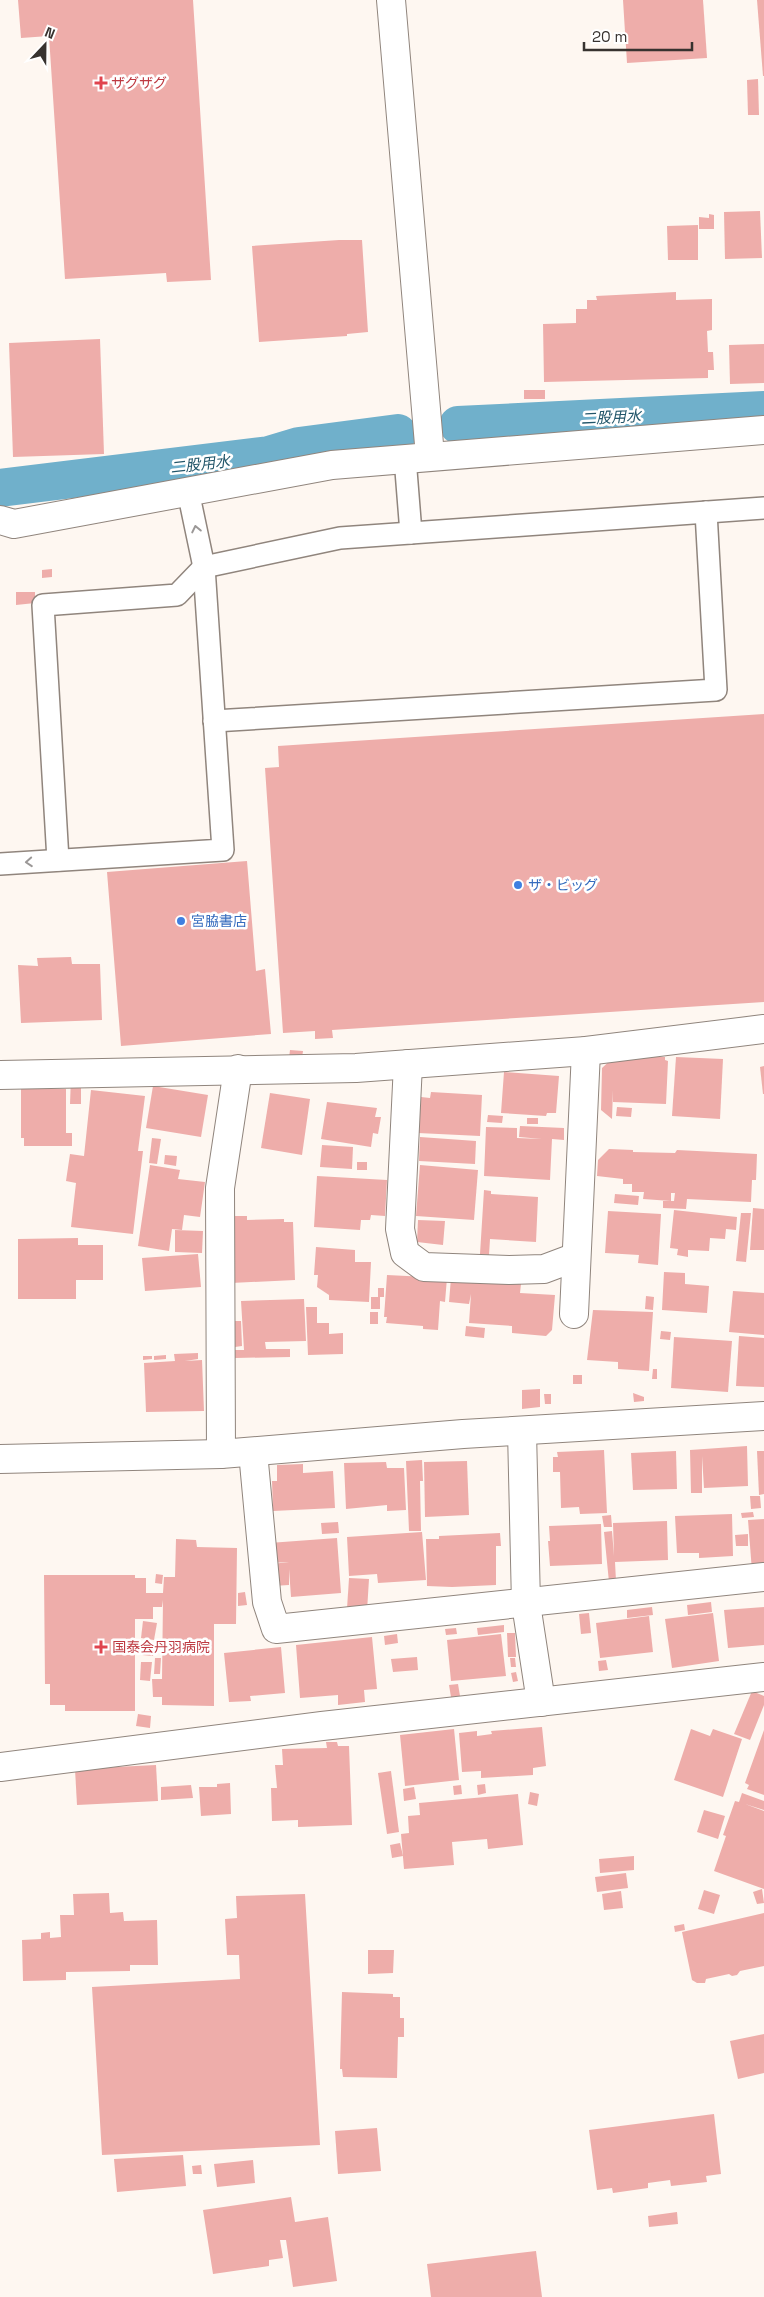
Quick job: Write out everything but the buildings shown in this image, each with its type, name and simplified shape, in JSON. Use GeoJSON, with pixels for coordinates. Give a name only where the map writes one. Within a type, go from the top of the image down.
{"type":"FeatureCollection","features":[{"type":"Feature","properties":{"kind":"street"},"geometry":{"type":"LineString","coordinates":[[391,0],[417,457]]}},
{"type":"Feature","properties":{"kind":"street"},"geometry":{"type":"LineString","coordinates":[[0,520],[14,524],[332,464],[764,430]]}},
{"type":"Feature","properties":{"kind":"street"},"geometry":{"type":"LineString","coordinates":[[0,1075],[356,1068],[586,1051],[764,1029]]}},
{"type":"Feature","properties":{"kind":"street"},"geometry":{"type":"LineString","coordinates":[[574,1314],[586,1051]]}},
{"type":"Feature","properties":{"kind":"street"},"geometry":{"type":"LineString","coordinates":[[408,1064],[400,1229],[405,1253],[424,1267],[509,1270],[544,1269],[576,1257]]}},
{"type":"Feature","properties":{"kind":"street"},"geometry":{"type":"LineString","coordinates":[[221,1454],[220,1188],[238,1069]]}},
{"type":"Feature","properties":{"kind":"street"},"geometry":{"type":"LineString","coordinates":[[0,1459],[221,1454],[522,1431],[764,1416]]}},
{"type":"Feature","properties":{"kind":"street"},"geometry":{"type":"LineString","coordinates":[[522,1431],[526,1604],[541,1702]]}},
{"type":"Feature","properties":{"kind":"street"},"geometry":{"type":"LineString","coordinates":[[253,1452],[267,1602],[276,1629],[526,1604],[764,1577]]}},
{"type":"Feature","properties":{"kind":"street"},"geometry":{"type":"LineString","coordinates":[[0,1767],[322,1726],[764,1678]]}},
{"type":"Feature","properties":{"kind":"lane"},"geometry":{"type":"LineString","coordinates":[[411,533],[417,457]]}},
{"type":"Feature","properties":{"kind":"lane"},"geometry":{"type":"LineString","coordinates":[[0,864],[223,850],[204,567],[188,491]]}},
{"type":"Feature","properties":{"kind":"lane"},"geometry":{"type":"LineString","coordinates":[[58,860],[43,605],[177,595],[204,567],[340,538],[764,508]]}},
{"type":"Feature","properties":{"kind":"lane"},"geometry":{"type":"LineString","coordinates":[[214,721],[716,690],[706,512]]}},
{"type":"Feature","properties":{"kind":"waterway","name":"二股用水"},"geometry":{"type":"LineString","coordinates":[[458,425],[764,410]]}},
{"type":"Feature","properties":{"kind":"waterway","name":"二股用水"},"geometry":{"type":"LineString","coordinates":[[0,488],[269,455],[299,446],[398,433]]}},
{"type":"Feature","properties":{"kind":"place","name":"ザグザグ"},"geometry":{"type":"Point","coordinates":[101,83]}},
{"type":"Feature","properties":{"kind":"place","name":"ザ・ビッグ"},"geometry":{"type":"Point","coordinates":[518,885]}},
{"type":"Feature","properties":{"kind":"place","name":"宮脇書店"},"geometry":{"type":"Point","coordinates":[181,921]}},
{"type":"Feature","properties":{"kind":"place","name":"国泰会丹羽病院"},"geometry":{"type":"Point","coordinates":[101,1647]}}]}
